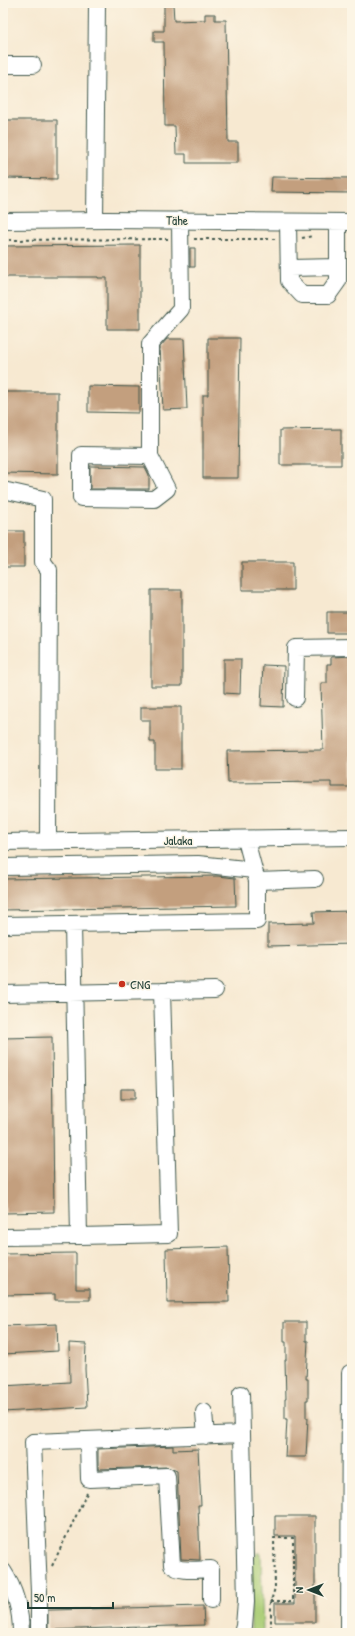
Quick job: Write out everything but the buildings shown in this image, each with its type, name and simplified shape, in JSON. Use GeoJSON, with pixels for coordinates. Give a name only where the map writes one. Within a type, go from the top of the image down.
{"type":"FeatureCollection","features":[{"type":"Feature","properties":{"kind":"street"},"geometry":{"type":"LineString","coordinates":[[95,220],[97,3]]}},
{"type":"Feature","properties":{"kind":"street"},"geometry":{"type":"LineString","coordinates":[[3,65],[33,65]]}},
{"type":"Feature","properties":{"kind":"street"},"geometry":{"type":"LineString","coordinates":[[150,456],[81,455],[81,498],[154,499],[167,489],[150,456],[150,344],[181,310],[180,220]]}},
{"type":"Feature","properties":{"kind":"street","name":"Tähe"},"geometry":{"type":"LineString","coordinates":[[3,221],[180,220],[345,222]]}},
{"type":"Feature","properties":{"kind":"street"},"geometry":{"type":"LineString","coordinates":[[288,222],[289,281],[302,295],[328,295],[338,281],[338,267],[345,222]]}},
{"type":"Feature","properties":{"kind":"street"},"geometry":{"type":"LineString","coordinates":[[289,268],[338,267]]}},
{"type":"Feature","properties":{"kind":"street"},"geometry":{"type":"LineString","coordinates":[[3,490],[43,499],[43,562],[49,570],[48,841]]}},
{"type":"Feature","properties":{"kind":"street"},"geometry":{"type":"LineString","coordinates":[[295,698],[296,648],[352,647]]}},
{"type":"Feature","properties":{"kind":"street","name":"Jalaka"},"geometry":{"type":"LineString","coordinates":[[3,842],[246,840],[352,837]]}},
{"type":"Feature","properties":{"kind":"street"},"geometry":{"type":"LineString","coordinates":[[3,925],[257,921],[255,875],[246,840]]}},
{"type":"Feature","properties":{"kind":"street"},"geometry":{"type":"LineString","coordinates":[[3,867],[198,864],[255,875],[315,879]]}},
{"type":"Feature","properties":{"kind":"street"},"geometry":{"type":"LineString","coordinates":[[73,924],[79,1236]]}},
{"type":"Feature","properties":{"kind":"street"},"geometry":{"type":"LineString","coordinates":[[3,994],[215,990]]}},
{"type":"Feature","properties":{"kind":"street"},"geometry":{"type":"LineString","coordinates":[[3,1237],[169,1234],[162,991]]}},
{"type":"Feature","properties":{"kind":"street"},"geometry":{"type":"LineString","coordinates":[[349,1633],[351,1373]]}},
{"type":"Feature","properties":{"kind":"street"},"geometry":{"type":"LineString","coordinates":[[241,1394],[246,1601],[242,1633]]}},
{"type":"Feature","properties":{"kind":"street"},"geometry":{"type":"LineString","coordinates":[[204,1412],[206,1436]]}},
{"type":"Feature","properties":{"kind":"street"},"geometry":{"type":"LineString","coordinates":[[39,1633],[39,1592],[33,1442],[242,1434]]}},
{"type":"Feature","properties":{"kind":"street"},"geometry":{"type":"LineString","coordinates":[[88,1440],[89,1479],[167,1476],[172,1565],[181,1569],[211,1569],[211,1600]]}},
{"type":"Feature","properties":{"kind":"street"},"geometry":{"type":"LineString","coordinates":[[3,1571],[14,1592],[10,1607],[21,1622],[21,1633]]}},
{"type":"Feature","properties":{"kind":"path"},"geometry":{"type":"LineString","coordinates":[[49,1571],[94,1479]]}},
{"type":"Feature","properties":{"kind":"path"},"geometry":{"type":"LineString","coordinates":[[271,1601],[293,1600],[293,1538],[274,1538],[275,1588],[271,1601],[271,1633]]}},
{"type":"Feature","properties":{"kind":"green space"},"geometry":{"type":"Polygon","coordinates":[[[258,1553],[261,1553],[263,1633],[251,1633],[250,1562],[258,1553]]]}},
{"type":"Feature","properties":{"kind":"place","name":"CNG"},"geometry":{"type":"Point","coordinates":[122,984]}}]}
